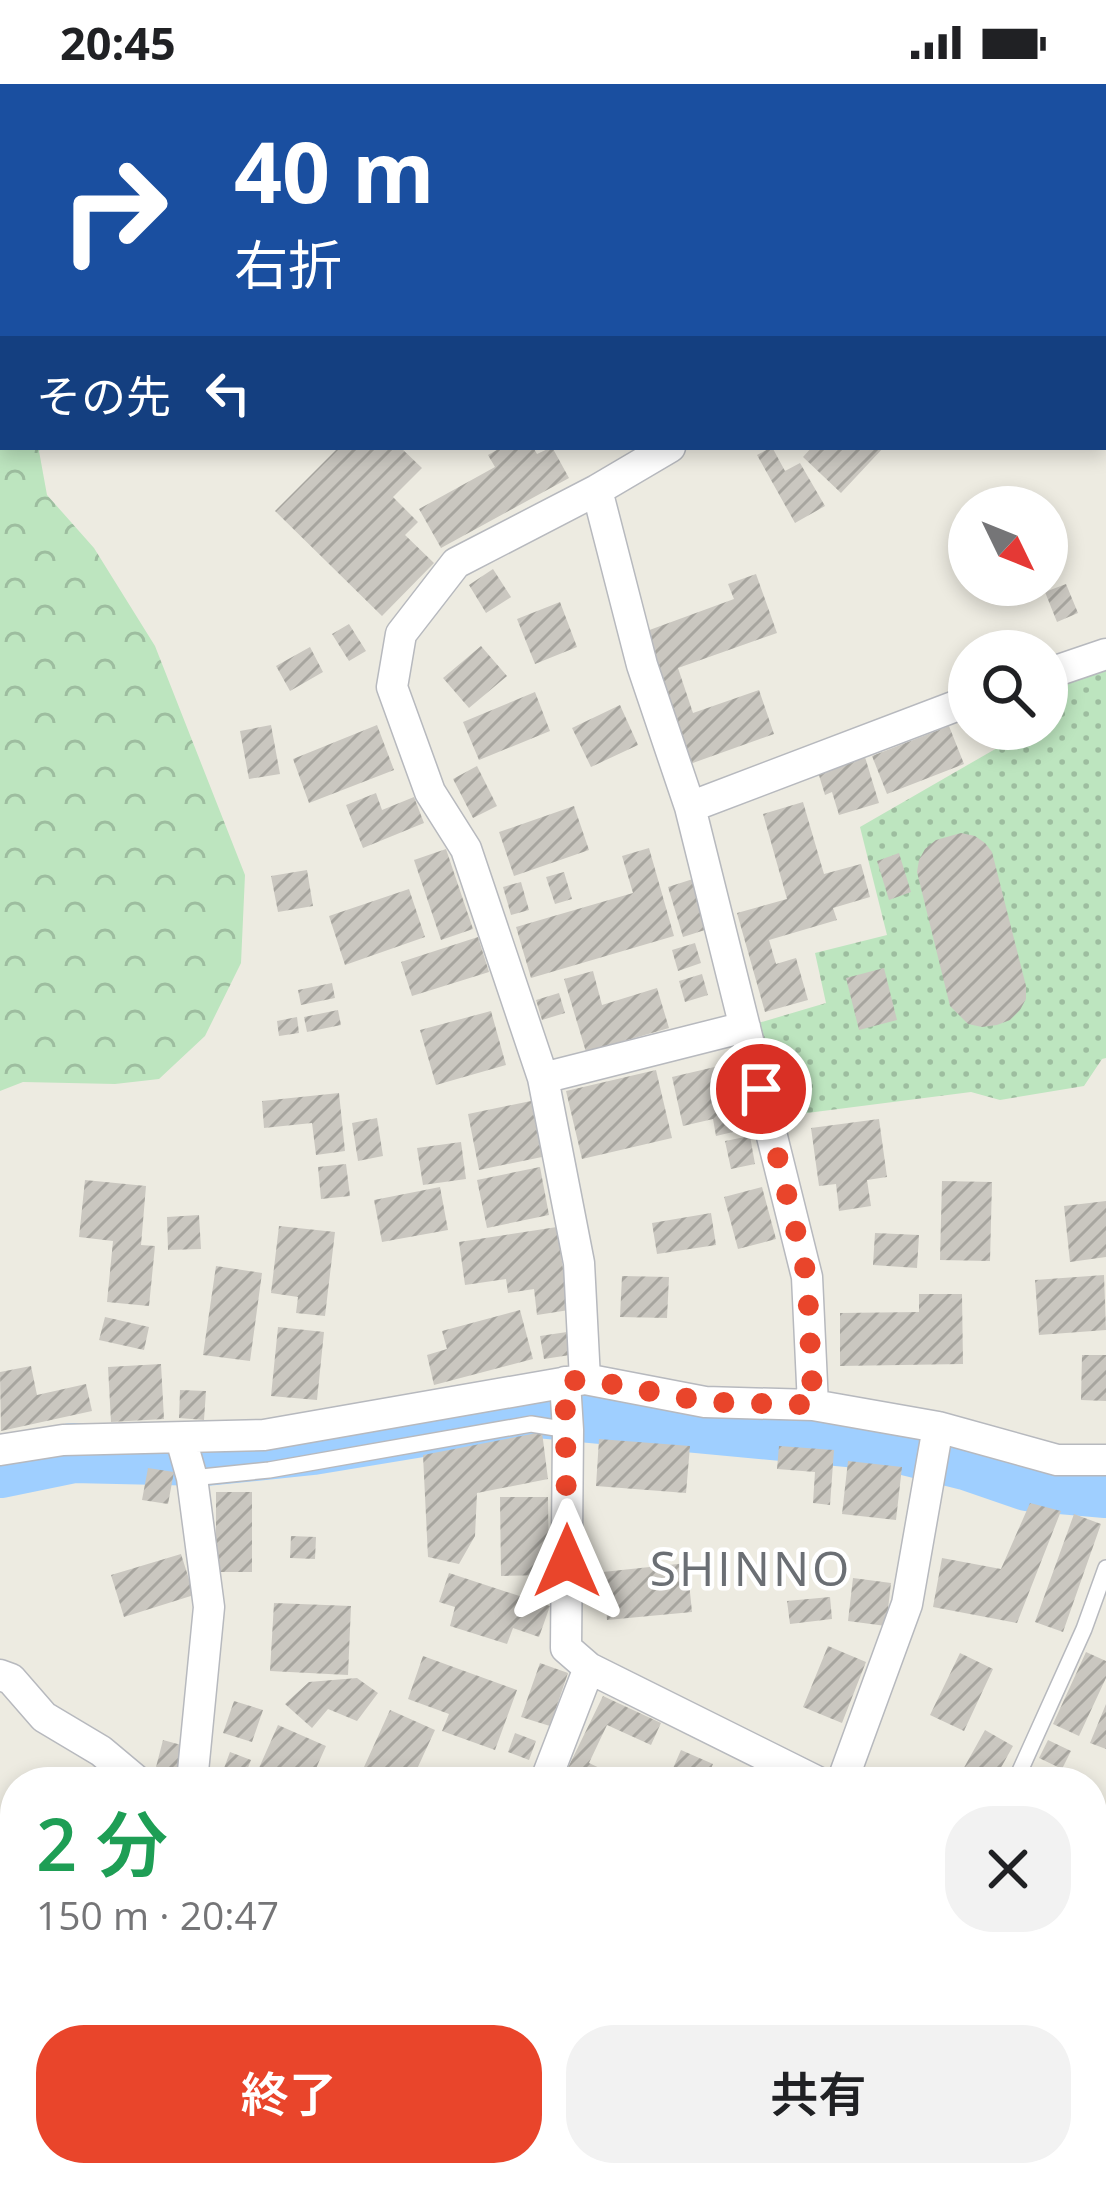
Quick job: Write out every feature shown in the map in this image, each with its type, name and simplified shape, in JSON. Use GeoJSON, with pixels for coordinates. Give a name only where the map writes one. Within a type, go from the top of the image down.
{"type":"FeatureCollection","features":[{"type":"Feature","properties":{"kind":"street"},"geometry":{"type":"LineString","coordinates":[[665,450],[456,562],[401,634],[392,687],[430,792],[466,849],[542,1078],[579,1263],[568,1430],[566,1648],[589,1668],[788,1767]]}},
{"type":"Feature","properties":{"kind":"street"},"geometry":{"type":"LineString","coordinates":[[597,490],[642,665],[690,807],[807,1277],[813,1405]]}},
{"type":"Feature","properties":{"kind":"street"},"geometry":{"type":"LineString","coordinates":[[1068,667],[1106,654]]}},
{"type":"Feature","properties":{"kind":"street"},"geometry":{"type":"LineString","coordinates":[[690,807],[948,709]]}},
{"type":"Feature","properties":{"kind":"street"},"geometry":{"type":"LineString","coordinates":[[542,1078],[745,1027]]}},
{"type":"Feature","properties":{"kind":"street"},"geometry":{"type":"LineString","coordinates":[[0,1450],[63,1440],[264,1435],[572,1382],[706,1402],[813,1405],[938,1427],[1058,1460],[1106,1460]]}},
{"type":"Feature","properties":{"kind":"street"},"geometry":{"type":"LineString","coordinates":[[847,1767],[907,1604],[938,1427]]}},
{"type":"Feature","properties":{"kind":"street"},"geometry":{"type":"LineString","coordinates":[[181,1440],[192,1478],[209,1607],[193,1767]]}},
{"type":"Feature","properties":{"kind":"street"},"geometry":{"type":"LineString","coordinates":[[550,1767],[589,1668]]}},
{"type":"Feature","properties":{"kind":"street"},"geometry":{"type":"LineString","coordinates":[[0,1676],[10,1679],[44,1717],[120,1767]]}},
{"type":"Feature","properties":{"kind":"lane"},"geometry":{"type":"LineString","coordinates":[[192,1478],[269,1470],[531,1424],[568,1430]]}},
{"type":"Feature","properties":{"kind":"lane"},"geometry":{"type":"LineString","coordinates":[[1022,1767],[1106,1568]]}},
{"type":"Feature","properties":{"kind":"green space"},"geometry":{"type":"Polygon","coordinates":[[[0,450],[40,450],[47,495],[94,548],[155,646],[245,875],[241,963],[205,1036],[159,1079],[115,1084],[23,1082],[0,1091],[0,450]]]}},
{"type":"Feature","properties":{"kind":"green space"},"geometry":{"type":"Polygon","coordinates":[[[1106,654],[1106,1058],[1084,1086],[1000,1100],[971,1092],[768,1118],[745,1027],[826,1003],[815,953],[887,935],[860,827],[994,750],[1068,750],[1068,667],[1106,654]]]}},
{"type":"Feature","properties":{"kind":"building"},"geometry":{"type":"Polygon","coordinates":[[[336,450],[403,450],[422,468],[393,497],[418,522],[405,535],[434,563],[382,616],[275,511],[336,450]]]}},
{"type":"Feature","properties":{"kind":"building"},"geometry":{"type":"Polygon","coordinates":[[[497,450],[535,450],[537,454],[554,450],[569,478],[441,548],[419,509],[495,467],[488,455],[497,450]]]}},
{"type":"Feature","properties":{"kind":"building"},"geometry":{"type":"Polygon","coordinates":[[[774,450],[785,471],[800,463],[825,506],[795,523],[757,455],[774,450]]]}},
{"type":"Feature","properties":{"kind":"building"},"geometry":{"type":"Polygon","coordinates":[[[809,450],[881,450],[841,493],[803,457],[809,450]]]}},
{"type":"Feature","properties":{"kind":"building"},"geometry":{"type":"Polygon","coordinates":[[[493,569],[511,597],[486,613],[469,585],[493,569]]]}},
{"type":"Feature","properties":{"kind":"building"},"geometry":{"type":"Polygon","coordinates":[[[756,574],[777,633],[678,668],[693,713],[759,690],[774,734],[690,764],[644,632],[734,599],[728,584],[756,574]]]}},
{"type":"Feature","properties":{"kind":"building"},"geometry":{"type":"Polygon","coordinates":[[[1068,589],[1078,613],[1057,622],[1051,606],[1068,606],[1068,589]]]}},
{"type":"Feature","properties":{"kind":"building"},"geometry":{"type":"Polygon","coordinates":[[[560,602],[577,647],[535,664],[517,619],[560,602]]]}},
{"type":"Feature","properties":{"kind":"building"},"geometry":{"type":"Polygon","coordinates":[[[349,624],[366,651],[349,661],[332,634],[349,624]]]}},
{"type":"Feature","properties":{"kind":"building"},"geometry":{"type":"Polygon","coordinates":[[[481,646],[507,676],[469,708],[443,678],[481,646]]]}},
{"type":"Feature","properties":{"kind":"building"},"geometry":{"type":"Polygon","coordinates":[[[310,647],[323,672],[290,691],[276,666],[310,647]]]}},
{"type":"Feature","properties":{"kind":"building"},"geometry":{"type":"Polygon","coordinates":[[[535,692],[550,731],[479,760],[463,722],[535,692]]]}},
{"type":"Feature","properties":{"kind":"building"},"geometry":{"type":"Polygon","coordinates":[[[620,705],[638,745],[591,767],[572,728],[620,705]]]}},
{"type":"Feature","properties":{"kind":"building"},"geometry":{"type":"Polygon","coordinates":[[[271,725],[280,774],[249,779],[240,731],[271,725]]]}},
{"type":"Feature","properties":{"kind":"building"},"geometry":{"type":"Polygon","coordinates":[[[377,725],[394,770],[309,803],[293,759],[377,725]]]}},
{"type":"Feature","properties":{"kind":"building"},"geometry":{"type":"Polygon","coordinates":[[[948,726],[948,750],[958,750],[964,764],[887,794],[872,756],[948,726]]]}},
{"type":"Feature","properties":{"kind":"building"},"geometry":{"type":"Polygon","coordinates":[[[865,757],[879,803],[839,815],[832,792],[825,795],[818,772],[865,757]]]}},
{"type":"Feature","properties":{"kind":"building"},"geometry":{"type":"Polygon","coordinates":[[[477,766],[497,806],[473,818],[453,779],[477,766]]]}},
{"type":"Feature","properties":{"kind":"building"},"geometry":{"type":"Polygon","coordinates":[[[376,793],[382,810],[414,797],[424,823],[363,848],[346,805],[376,793]]]}},
{"type":"Feature","properties":{"kind":"building"},"geometry":{"type":"Polygon","coordinates":[[[803,802],[824,874],[861,864],[870,897],[833,908],[837,920],[769,940],[776,964],[796,958],[808,1000],[765,1012],[737,913],[787,899],[763,814],[803,802]]]}},
{"type":"Feature","properties":{"kind":"building"},"geometry":{"type":"Polygon","coordinates":[[[574,806],[589,850],[514,876],[499,832],[574,806]]]}},
{"type":"Feature","properties":{"kind":"building"},"geometry":{"type":"Polygon","coordinates":[[[961,833],[975,836],[992,852],[1026,986],[1020,1010],[997,1025],[968,1024],[950,1006],[917,872],[925,849],[936,840],[961,833]]]}},
{"type":"Feature","properties":{"kind":"building"},"geometry":{"type":"Polygon","coordinates":[[[649,848],[674,936],[531,978],[516,927],[633,893],[622,856],[649,848]]]}},
{"type":"Feature","properties":{"kind":"building"},"geometry":{"type":"Polygon","coordinates":[[[446,849],[473,929],[441,940],[414,860],[446,849]]]}},
{"type":"Feature","properties":{"kind":"building"},"geometry":{"type":"Polygon","coordinates":[[[899,853],[911,892],[889,900],[877,861],[899,853]]]}},
{"type":"Feature","properties":{"kind":"building"},"geometry":{"type":"Polygon","coordinates":[[[307,870],[313,906],[278,912],[271,876],[307,870]]]}},
{"type":"Feature","properties":{"kind":"building"},"geometry":{"type":"Polygon","coordinates":[[[564,872],[572,899],[555,904],[546,877],[564,872]]]}},
{"type":"Feature","properties":{"kind":"building"},"geometry":{"type":"Polygon","coordinates":[[[693,879],[708,929],[683,937],[668,887],[693,879]]]}},
{"type":"Feature","properties":{"kind":"building"},"geometry":{"type":"Polygon","coordinates":[[[521,882],[529,910],[511,915],[503,887],[521,882]]]}},
{"type":"Feature","properties":{"kind":"building"},"geometry":{"type":"Polygon","coordinates":[[[409,889],[425,937],[345,965],[329,916],[409,889]]]}},
{"type":"Feature","properties":{"kind":"building"},"geometry":{"type":"Polygon","coordinates":[[[478,937],[489,972],[412,996],[401,962],[478,937]]]}},
{"type":"Feature","properties":{"kind":"building"},"geometry":{"type":"Polygon","coordinates":[[[695,943],[701,963],[678,971],[672,950],[695,943]]]}},
{"type":"Feature","properties":{"kind":"building"},"geometry":{"type":"Polygon","coordinates":[[[884,968],[897,1020],[859,1030],[846,978],[884,968]]]}},
{"type":"Feature","properties":{"kind":"building"},"geometry":{"type":"Polygon","coordinates":[[[593,971],[602,1005],[657,988],[669,1028],[586,1052],[564,979],[593,971]]]}},
{"type":"Feature","properties":{"kind":"building"},"geometry":{"type":"Polygon","coordinates":[[[702,974],[708,995],[685,1002],[679,981],[702,974]]]}},
{"type":"Feature","properties":{"kind":"building"},"geometry":{"type":"Polygon","coordinates":[[[332,983],[335,998],[301,1005],[298,990],[332,983]]]}},
{"type":"Feature","properties":{"kind":"building"},"geometry":{"type":"Polygon","coordinates":[[[559,993],[565,1013],[542,1020],[536,1000],[559,993]]]}},
{"type":"Feature","properties":{"kind":"building"},"geometry":{"type":"Polygon","coordinates":[[[338,1010],[341,1025],[307,1032],[304,1017],[338,1010]]]}},
{"type":"Feature","properties":{"kind":"building"},"geometry":{"type":"Polygon","coordinates":[[[491,1011],[506,1065],[436,1085],[420,1030],[491,1011]]]}},
{"type":"Feature","properties":{"kind":"building"},"geometry":{"type":"Polygon","coordinates":[[[297,1017],[299,1033],[279,1036],[277,1021],[297,1017]]]}},
{"type":"Feature","properties":{"kind":"building"},"geometry":{"type":"Polygon","coordinates":[[[736,1062],[750,1128],[716,1136],[713,1119],[683,1126],[672,1077],[736,1062]]]}},
{"type":"Feature","properties":{"kind":"building"},"geometry":{"type":"Polygon","coordinates":[[[656,1070],[672,1138],[582,1159],[566,1091],[656,1070]]]}},
{"type":"Feature","properties":{"kind":"building"},"geometry":{"type":"Polygon","coordinates":[[[339,1093],[345,1151],[316,1155],[312,1123],[264,1128],[262,1101],[339,1093]]]}},
{"type":"Feature","properties":{"kind":"building"},"geometry":{"type":"Polygon","coordinates":[[[531,1101],[542,1157],[479,1170],[468,1114],[531,1101]]]}},
{"type":"Feature","properties":{"kind":"building"},"geometry":{"type":"Polygon","coordinates":[[[377,1118],[383,1156],[358,1161],[352,1123],[377,1118]]]}},
{"type":"Feature","properties":{"kind":"building"},"geometry":{"type":"Polygon","coordinates":[[[879,1119],[887,1177],[867,1180],[871,1206],[839,1211],[836,1184],[819,1186],[811,1128],[879,1119]]]}},
{"type":"Feature","properties":{"kind":"building"},"geometry":{"type":"Polygon","coordinates":[[[750,1136],[755,1164],[731,1169],[725,1141],[750,1136]]]}},
{"type":"Feature","properties":{"kind":"building"},"geometry":{"type":"Polygon","coordinates":[[[461,1142],[466,1179],[423,1185],[417,1148],[461,1142]]]}},
{"type":"Feature","properties":{"kind":"building"},"geometry":{"type":"Polygon","coordinates":[[[346,1164],[350,1196],[321,1199],[318,1167],[346,1164]]]}},
{"type":"Feature","properties":{"kind":"building"},"geometry":{"type":"Polygon","coordinates":[[[540,1167],[549,1215],[487,1228],[477,1180],[540,1167]]]}},
{"type":"Feature","properties":{"kind":"building"},"geometry":{"type":"Polygon","coordinates":[[[85,1180],[146,1186],[141,1245],[155,1246],[149,1306],[107,1302],[113,1241],[79,1237],[85,1180]]]}},
{"type":"Feature","properties":{"kind":"building"},"geometry":{"type":"Polygon","coordinates":[[[942,1181],[992,1182],[990,1261],[940,1260],[942,1181]]]}},
{"type":"Feature","properties":{"kind":"building"},"geometry":{"type":"Polygon","coordinates":[[[440,1187],[448,1230],[382,1242],[374,1200],[440,1187]]]}},
{"type":"Feature","properties":{"kind":"building"},"geometry":{"type":"Polygon","coordinates":[[[762,1187],[776,1239],[738,1249],[724,1197],[762,1187]]]}},
{"type":"Feature","properties":{"kind":"building"},"geometry":{"type":"Polygon","coordinates":[[[1106,1201],[1106,1257],[1070,1262],[1064,1206],[1106,1201]]]}},
{"type":"Feature","properties":{"kind":"building"},"geometry":{"type":"Polygon","coordinates":[[[711,1213],[716,1245],[657,1254],[652,1223],[711,1213]]]}},
{"type":"Feature","properties":{"kind":"building"},"geometry":{"type":"Polygon","coordinates":[[[199,1215],[201,1249],[168,1250],[167,1217],[199,1215]]]}},
{"type":"Feature","properties":{"kind":"building"},"geometry":{"type":"Polygon","coordinates":[[[279,1226],[335,1232],[325,1316],[296,1313],[298,1297],[271,1293],[279,1226]]]}},
{"type":"Feature","properties":{"kind":"building"},"geometry":{"type":"Polygon","coordinates":[[[557,1227],[569,1310],[537,1315],[534,1289],[508,1293],[506,1279],[465,1285],[459,1242],[557,1227]]]}},
{"type":"Feature","properties":{"kind":"building"},"geometry":{"type":"Polygon","coordinates":[[[875,1233],[919,1235],[917,1268],[873,1265],[875,1233]]]}},
{"type":"Feature","properties":{"kind":"building"},"geometry":{"type":"Polygon","coordinates":[[[216,1266],[262,1273],[250,1361],[203,1355],[216,1266]]]}},
{"type":"Feature","properties":{"kind":"building"},"geometry":{"type":"Polygon","coordinates":[[[1104,1275],[1106,1330],[1039,1335],[1035,1280],[1104,1275]]]}},
{"type":"Feature","properties":{"kind":"building"},"geometry":{"type":"Polygon","coordinates":[[[622,1276],[669,1277],[667,1318],[620,1317],[622,1276]]]}},
{"type":"Feature","properties":{"kind":"building"},"geometry":{"type":"Polygon","coordinates":[[[919,1294],[962,1294],[963,1364],[840,1366],[840,1313],[919,1312],[919,1294]]]}},
{"type":"Feature","properties":{"kind":"building"},"geometry":{"type":"Polygon","coordinates":[[[520,1310],[533,1359],[434,1385],[427,1355],[447,1349],[442,1331],[520,1310]]]}},
{"type":"Feature","properties":{"kind":"building"},"geometry":{"type":"Polygon","coordinates":[[[105,1317],[149,1327],[144,1350],[99,1340],[105,1317]]]}},
{"type":"Feature","properties":{"kind":"building"},"geometry":{"type":"Polygon","coordinates":[[[278,1327],[324,1332],[317,1400],[271,1396],[278,1327]]]}},
{"type":"Feature","properties":{"kind":"building"},"geometry":{"type":"Polygon","coordinates":[[[567,1332],[570,1355],[544,1359],[540,1336],[567,1332]]]}},
{"type":"Feature","properties":{"kind":"building"},"geometry":{"type":"Polygon","coordinates":[[[1082,1355],[1106,1355],[1106,1401],[1081,1400],[1082,1355]]]}},
{"type":"Feature","properties":{"kind":"building"},"geometry":{"type":"Polygon","coordinates":[[[161,1364],[164,1419],[111,1422],[108,1367],[161,1364]]]}},
{"type":"Feature","properties":{"kind":"building"},"geometry":{"type":"Polygon","coordinates":[[[31,1366],[37,1395],[86,1384],[92,1411],[1,1431],[0,1372],[31,1366]]]}},
{"type":"Feature","properties":{"kind":"building"},"geometry":{"type":"Polygon","coordinates":[[[180,1390],[206,1391],[204,1420],[179,1418],[180,1390]]]}},
{"type":"Feature","properties":{"kind":"building"},"geometry":{"type":"Polygon","coordinates":[[[542,1432],[548,1479],[477,1493],[475,1536],[459,1564],[428,1557],[423,1455],[542,1432]]]}},
{"type":"Feature","properties":{"kind":"building"},"geometry":{"type":"Polygon","coordinates":[[[599,1439],[690,1446],[686,1493],[596,1486],[599,1439]]]}},
{"type":"Feature","properties":{"kind":"building"},"geometry":{"type":"Polygon","coordinates":[[[779,1446],[834,1450],[830,1505],[813,1503],[815,1472],[777,1469],[779,1446]]]}},
{"type":"Feature","properties":{"kind":"building"},"geometry":{"type":"Polygon","coordinates":[[[848,1461],[902,1467],[896,1520],[842,1514],[848,1461]]]}},
{"type":"Feature","properties":{"kind":"building"},"geometry":{"type":"Polygon","coordinates":[[[148,1468],[174,1472],[168,1504],[142,1500],[148,1468]]]}},
{"type":"Feature","properties":{"kind":"building"},"geometry":{"type":"Polygon","coordinates":[[[216,1492],[252,1492],[252,1572],[216,1572],[216,1492]]]}},
{"type":"Feature","properties":{"kind":"building"},"geometry":{"type":"Polygon","coordinates":[[[500,1497],[548,1497],[549,1575],[501,1576],[500,1497]]]}},
{"type":"Feature","properties":{"kind":"building"},"geometry":{"type":"Polygon","coordinates":[[[1030,1503],[1061,1511],[1017,1623],[933,1607],[942,1558],[1001,1569],[1030,1503]]]}},
{"type":"Feature","properties":{"kind":"building"},"geometry":{"type":"Polygon","coordinates":[[[1074,1514],[1101,1524],[1063,1632],[1035,1622],[1074,1514]]]}},
{"type":"Feature","properties":{"kind":"building"},"geometry":{"type":"Polygon","coordinates":[[[291,1536],[316,1537],[315,1559],[290,1558],[291,1536]]]}},
{"type":"Feature","properties":{"kind":"building"},"geometry":{"type":"Polygon","coordinates":[[[181,1554],[194,1595],[124,1617],[111,1575],[181,1554]]]}},
{"type":"Feature","properties":{"kind":"building"},"geometry":{"type":"Polygon","coordinates":[[[687,1563],[692,1612],[607,1620],[603,1572],[687,1563]]]}},
{"type":"Feature","properties":{"kind":"building"},"geometry":{"type":"Polygon","coordinates":[[[449,1573],[550,1606],[539,1637],[513,1628],[507,1644],[450,1626],[455,1607],[439,1602],[449,1573]]]}},
{"type":"Feature","properties":{"kind":"building"},"geometry":{"type":"Polygon","coordinates":[[[853,1578],[891,1583],[886,1626],[848,1621],[853,1578]]]}},
{"type":"Feature","properties":{"kind":"building"},"geometry":{"type":"Polygon","coordinates":[[[830,1597],[832,1619],[790,1624],[787,1601],[830,1597]]]}},
{"type":"Feature","properties":{"kind":"building"},"geometry":{"type":"Polygon","coordinates":[[[274,1603],[351,1606],[348,1675],[270,1671],[274,1603]]]}},
{"type":"Feature","properties":{"kind":"building"},"geometry":{"type":"Polygon","coordinates":[[[828,1646],[866,1662],[842,1723],[803,1707],[828,1646]]]}},
{"type":"Feature","properties":{"kind":"building"},"geometry":{"type":"Polygon","coordinates":[[[1086,1652],[1106,1661],[1106,1678],[1079,1736],[1053,1724],[1086,1652]]]}},
{"type":"Feature","properties":{"kind":"building"},"geometry":{"type":"Polygon","coordinates":[[[960,1653],[993,1669],[964,1731],[930,1715],[960,1653]]]}},
{"type":"Feature","properties":{"kind":"building"},"geometry":{"type":"Polygon","coordinates":[[[423,1656],[517,1690],[495,1750],[442,1731],[449,1714],[408,1699],[423,1656]]]}},
{"type":"Feature","properties":{"kind":"building"},"geometry":{"type":"Polygon","coordinates":[[[540,1663],[568,1673],[550,1726],[521,1717],[540,1663]]]}},
{"type":"Feature","properties":{"kind":"building"},"geometry":{"type":"Polygon","coordinates":[[[357,1678],[378,1693],[357,1721],[328,1709],[312,1728],[285,1704],[309,1682],[357,1678]]]}},
{"type":"Feature","properties":{"kind":"building"},"geometry":{"type":"Polygon","coordinates":[[[603,1696],[661,1723],[651,1745],[607,1725],[589,1763],[597,1767],[568,1767],[603,1696]]]}},
{"type":"Feature","properties":{"kind":"building"},"geometry":{"type":"Polygon","coordinates":[[[234,1701],[263,1710],[252,1742],[223,1733],[234,1701]]]}},
{"type":"Feature","properties":{"kind":"building"},"geometry":{"type":"Polygon","coordinates":[[[1106,1704],[1106,1749],[1090,1743],[1106,1704]]]}},
{"type":"Feature","properties":{"kind":"building"},"geometry":{"type":"Polygon","coordinates":[[[390,1710],[435,1730],[418,1767],[364,1767],[390,1710]]]}},
{"type":"Feature","properties":{"kind":"building"},"geometry":{"type":"Polygon","coordinates":[[[278,1725],[326,1746],[317,1767],[259,1767],[278,1725]]]}},
{"type":"Feature","properties":{"kind":"building"},"geometry":{"type":"Polygon","coordinates":[[[985,1730],[1013,1746],[1001,1767],[964,1767],[985,1730]]]}},
{"type":"Feature","properties":{"kind":"building"},"geometry":{"type":"Polygon","coordinates":[[[515,1733],[536,1741],[529,1760],[508,1752],[515,1733]]]}},
{"type":"Feature","properties":{"kind":"building"},"geometry":{"type":"Polygon","coordinates":[[[163,1740],[185,1746],[179,1767],[156,1767],[163,1740]]]}},
{"type":"Feature","properties":{"kind":"building"},"geometry":{"type":"Polygon","coordinates":[[[1048,1740],[1071,1751],[1063,1767],[1039,1758],[1048,1740]]]}},
{"type":"Feature","properties":{"kind":"building"},"geometry":{"type":"Polygon","coordinates":[[[681,1750],[713,1764],[712,1767],[674,1767],[681,1750]]]}},
{"type":"Feature","properties":{"kind":"building"},"geometry":{"type":"Polygon","coordinates":[[[230,1752],[251,1760],[248,1767],[224,1767],[230,1752]]]}},
{"type":"Feature","properties":{"kind":"waterway"},"geometry":{"type":"LineString","coordinates":[[0,1468],[73,1453],[206,1456],[313,1445],[536,1408],[889,1441],[1027,1481],[1106,1488]]}},
{"type":"Feature","properties":{"kind":"district","name":"SHINNO"},"geometry":{"type":"Point","coordinates":[751,1567]}},
{"type":"Feature","properties":{"kind":"route"},"geometry":{"type":"LineString","coordinates":[[567,1561],[565,1382],[585,1379],[706,1402],[813,1405],[807,1277],[761,1089]]}}]}
